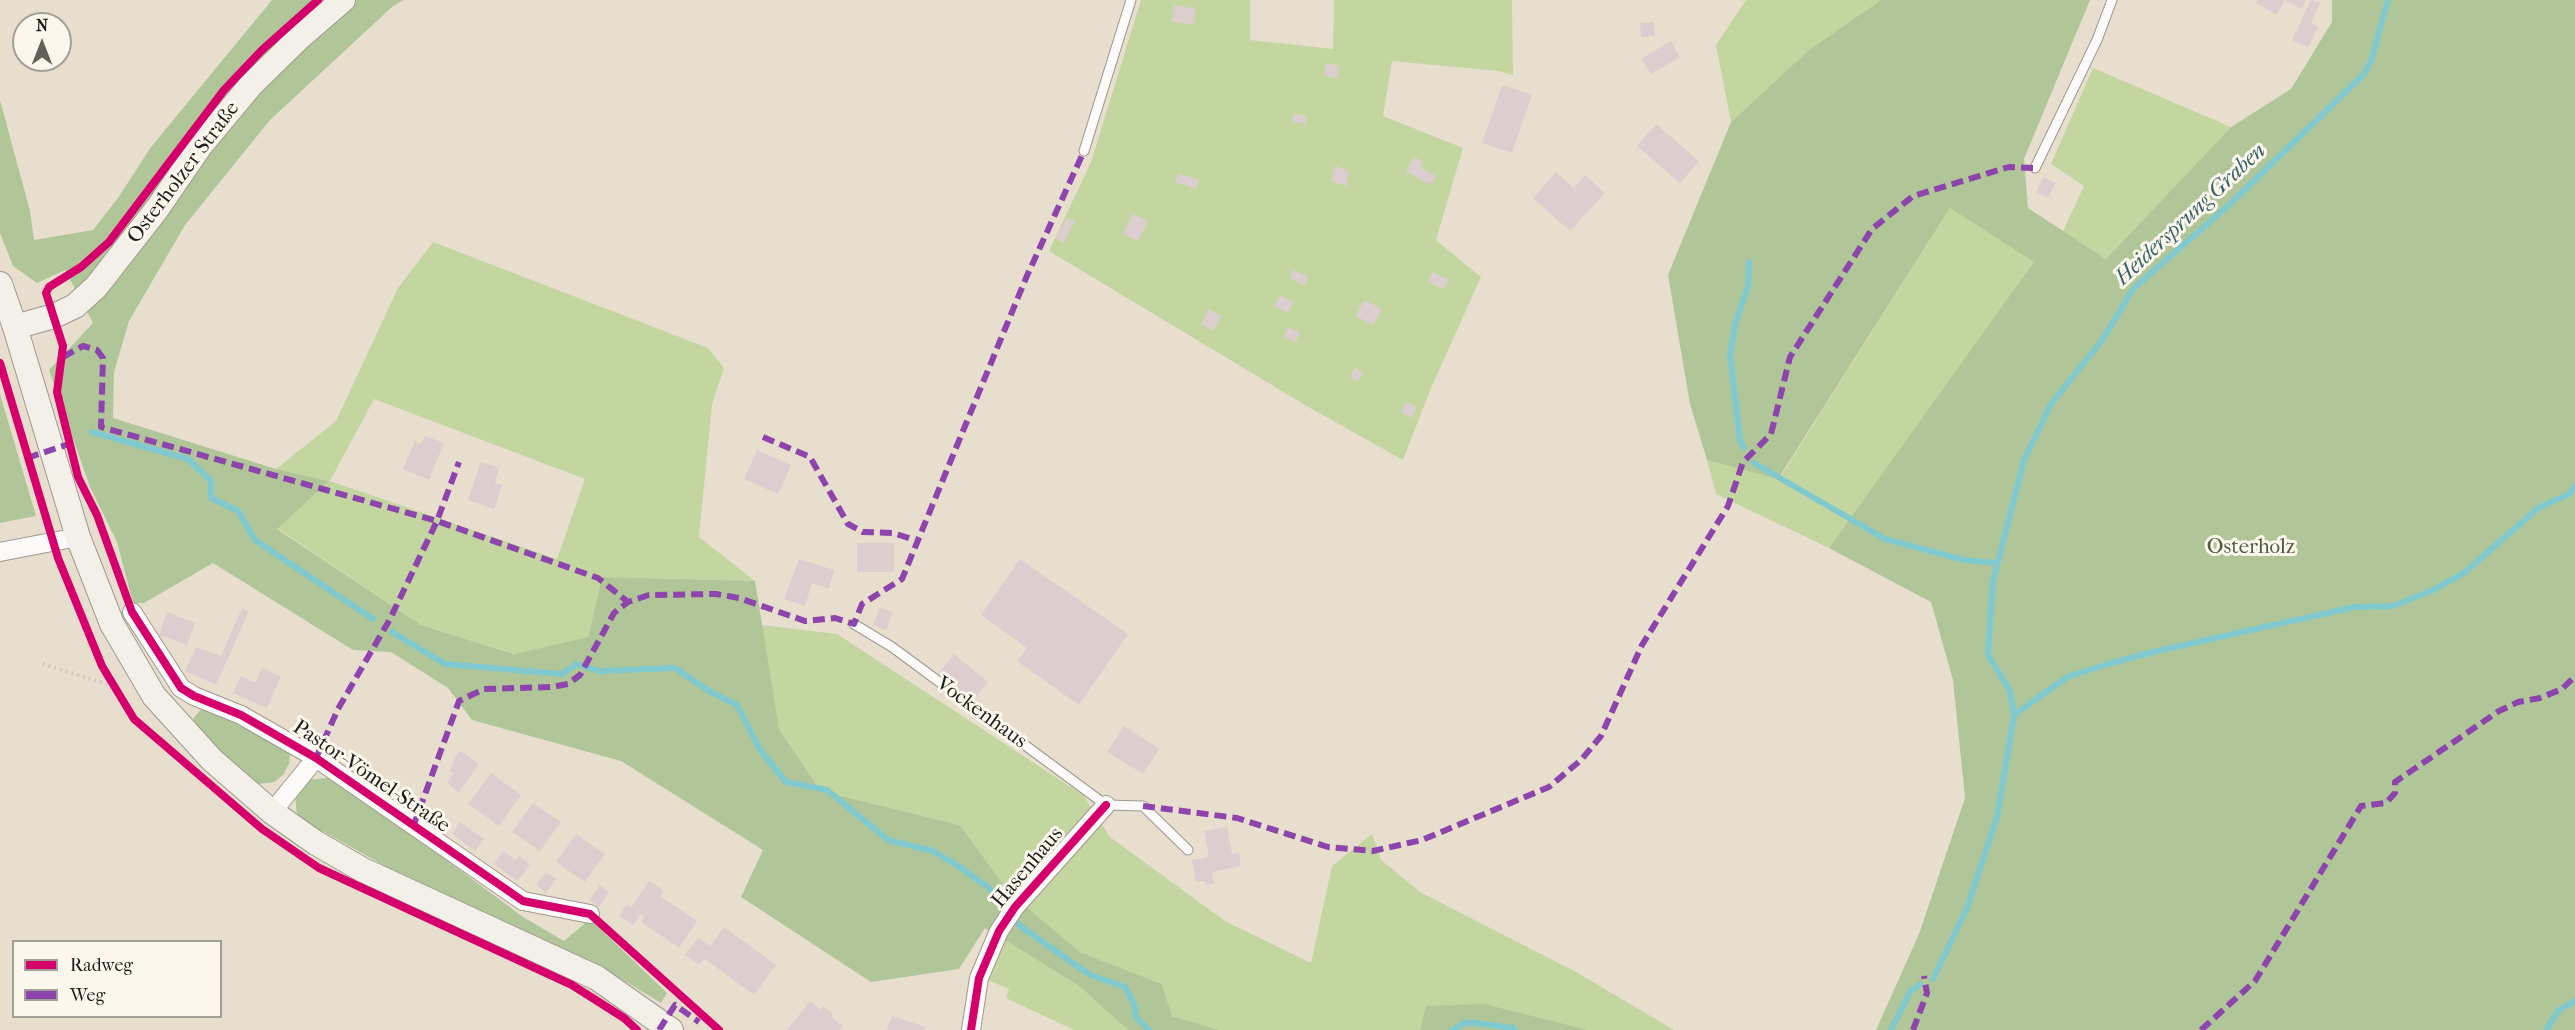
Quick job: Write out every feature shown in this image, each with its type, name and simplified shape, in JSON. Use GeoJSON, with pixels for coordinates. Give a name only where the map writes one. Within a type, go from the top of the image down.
{"type":"FeatureCollection","features":[{"type":"Feature","properties":{"kind":"main road","name":"Osterholzer Straße"},"geometry":{"type":"LineString","coordinates":[[15,327],[54,316],[75,306],[96,287],[157,209],[201,145],[251,86],[298,38],[344,0]]}},
{"type":"Feature","properties":{"kind":"main road"},"geometry":{"type":"LineString","coordinates":[[0,284],[78,537],[112,624],[154,696],[212,760],[272,812],[316,843],[363,870],[597,978],[671,1030]]}},
{"type":"Feature","properties":{"kind":"street"},"geometry":{"type":"LineString","coordinates":[[0,552],[78,537]]}},
{"type":"Feature","properties":{"kind":"street","name":"Pastor-Vömel-Straße"},"geometry":{"type":"LineString","coordinates":[[132,612],[181,688],[194,696],[241,715],[316,758],[522,901],[590,914]]}},
{"type":"Feature","properties":{"kind":"street","name":"Pastor-Vömel-Straße"},"geometry":{"type":"LineString","coordinates":[[272,812],[316,758]]}},
{"type":"Feature","properties":{"kind":"street","name":"Hasenhaus"},"geometry":{"type":"LineString","coordinates":[[971,1030],[979,978],[999,930],[1015,907],[1106,805]]}},
{"type":"Feature","properties":{"kind":"lane"},"geometry":{"type":"LineString","coordinates":[[1084,151],[1131,0]]}},
{"type":"Feature","properties":{"kind":"lane"},"geometry":{"type":"LineString","coordinates":[[2035,168],[2097,40],[2112,0]]}},
{"type":"Feature","properties":{"kind":"lane","name":"Vockenhaus"},"geometry":{"type":"LineString","coordinates":[[854,624],[892,647],[1106,805]]}},
{"type":"Feature","properties":{"kind":"lane"},"geometry":{"type":"LineString","coordinates":[[1106,805],[1143,806],[1188,850]]}},
{"type":"Feature","properties":{"kind":"path"},"geometry":{"type":"LineString","coordinates":[[43,664],[113,686]]}},
{"type":"Feature","properties":{"kind":"green space"},"geometry":{"type":"Polygon","coordinates":[[[272,0],[403,0],[392,7],[270,120],[185,225],[129,321],[114,372],[113,418],[276,469],[329,481],[277,529],[421,625],[514,654],[588,637],[602,577],[755,581],[779,729],[821,791],[960,825],[1008,891],[1080,952],[1162,984],[1172,1016],[1220,1030],[1128,1030],[1079,986],[985,928],[959,969],[871,982],[741,897],[763,850],[621,761],[472,720],[448,688],[391,652],[353,650],[213,563],[144,603],[133,603],[117,542],[90,487],[49,370],[93,323],[65,270],[37,283],[13,266],[0,233],[0,100],[30,211],[34,240],[93,230],[118,198],[151,147],[272,0]]]}},
{"type":"Feature","properties":{"kind":"green space"},"geometry":{"type":"Polygon","coordinates":[[[1141,0],[1250,0],[1250,40],[1333,49],[1334,0],[1512,0],[1513,75],[1498,71],[1392,61],[1383,116],[1463,148],[1436,240],[1481,277],[1431,388],[1403,460],[1310,408],[1049,251],[1091,162],[1141,0]]]}},
{"type":"Feature","properties":{"kind":"green space"},"geometry":{"type":"Polygon","coordinates":[[[1746,0],[1881,0],[1810,49],[1731,122],[1716,45],[1746,0]]]}},
{"type":"Feature","properties":{"kind":"green space","name":"Osterholz"},"geometry":{"type":"Polygon","coordinates":[[[1881,0],[2090,0],[2024,159],[2028,208],[2106,259],[2231,127],[2291,89],[2332,22],[2332,0],[2575,0],[2575,1030],[1876,1030],[1919,934],[1965,798],[1953,680],[1931,602],[1829,548],[2034,262],[1950,208],[1778,479],[1707,460],[1690,404],[1668,275],[1731,122],[1810,49],[1881,0]]]}},
{"type":"Feature","properties":{"kind":"green space"},"geometry":{"type":"Polygon","coordinates":[[[2093,68],[2231,127],[2106,259],[2063,231],[2084,186],[2051,164],[2093,68]]]}},
{"type":"Feature","properties":{"kind":"green space"},"geometry":{"type":"Polygon","coordinates":[[[1950,208],[2035,262],[1829,548],[1716,494],[1707,460],[1779,479],[1950,208]]]}},
{"type":"Feature","properties":{"kind":"green space"},"geometry":{"type":"Polygon","coordinates":[[[433,242],[708,348],[724,368],[712,404],[699,537],[755,581],[602,577],[588,637],[515,654],[421,625],[277,528],[329,481],[276,469],[336,421],[398,288],[433,242]],[[374,399],[330,481],[557,559],[585,479],[374,399]]]}},
{"type":"Feature","properties":{"kind":"green space"},"geometry":{"type":"Polygon","coordinates":[[[0,394],[36,516],[0,523],[0,394]]]}},
{"type":"Feature","properties":{"kind":"green space"},"geometry":{"type":"Polygon","coordinates":[[[761,625],[837,634],[1083,795],[1110,837],[1225,921],[1311,963],[1332,866],[1372,834],[1381,860],[1420,892],[1576,972],[1674,1030],[1586,1030],[1427,1006],[1420,1030],[1220,1030],[1172,1016],[1162,984],[1080,952],[1008,891],[960,825],[821,791],[779,729],[761,625]]]}},
{"type":"Feature","properties":{"kind":"green space"},"geometry":{"type":"Polygon","coordinates":[[[202,708],[259,732],[290,754],[289,764],[283,775],[274,782],[259,784],[208,743],[193,719],[202,708]]]}},
{"type":"Feature","properties":{"kind":"green space"},"geometry":{"type":"Polygon","coordinates":[[[335,777],[523,917],[564,941],[590,919],[667,993],[661,1003],[600,966],[387,867],[297,817],[295,794],[308,780],[335,777]]]}},
{"type":"Feature","properties":{"kind":"green space"},"geometry":{"type":"Polygon","coordinates":[[[1001,938],[1079,986],[1128,1030],[1074,1030],[1006,998],[1009,989],[985,979],[1001,938]]]}},
{"type":"Feature","properties":{"kind":"green space"},"geometry":{"type":"Polygon","coordinates":[[[1484,1004],[1586,1030],[1420,1030],[1426,1006],[1484,1004]]]}},
{"type":"Feature","properties":{"kind":"building"},"geometry":{"type":"Polygon","coordinates":[[[2258,0],[2285,0],[2277,15],[2256,3],[2258,0]]]}},
{"type":"Feature","properties":{"kind":"building"},"geometry":{"type":"Polygon","coordinates":[[[2285,0],[2306,0],[2302,9],[2285,0]]]}},
{"type":"Feature","properties":{"kind":"building"},"geometry":{"type":"Polygon","coordinates":[[[2311,0],[2320,3],[2311,23],[2318,27],[2308,47],[2292,40],[2311,0]]]}},
{"type":"Feature","properties":{"kind":"building"},"geometry":{"type":"Polygon","coordinates":[[[1175,5],[1196,9],[1193,25],[1172,21],[1175,5]]]}},
{"type":"Feature","properties":{"kind":"building"},"geometry":{"type":"Polygon","coordinates":[[[1654,22],[1655,36],[1641,37],[1640,23],[1654,22]]]}},
{"type":"Feature","properties":{"kind":"building"},"geometry":{"type":"Polygon","coordinates":[[[1671,41],[1680,57],[1651,74],[1641,59],[1671,41]]]}},
{"type":"Feature","properties":{"kind":"building"},"geometry":{"type":"Polygon","coordinates":[[[1326,63],[1339,66],[1337,78],[1324,75],[1326,63]]]}},
{"type":"Feature","properties":{"kind":"building"},"geometry":{"type":"Polygon","coordinates":[[[1502,85],[1532,95],[1512,153],[1482,143],[1502,85]]]}},
{"type":"Feature","properties":{"kind":"building"},"geometry":{"type":"Polygon","coordinates":[[[1293,114],[1306,116],[1305,124],[1293,122],[1293,114]]]}},
{"type":"Feature","properties":{"kind":"building"},"geometry":{"type":"Polygon","coordinates":[[[1656,124],[1699,161],[1680,183],[1637,146],[1656,124]]]}},
{"type":"Feature","properties":{"kind":"building"},"geometry":{"type":"Polygon","coordinates":[[[1414,157],[1424,162],[1421,168],[1436,176],[1430,185],[1406,171],[1414,157]]]}},
{"type":"Feature","properties":{"kind":"building"},"geometry":{"type":"Polygon","coordinates":[[[1335,166],[1348,170],[1347,186],[1331,181],[1335,166]]]}},
{"type":"Feature","properties":{"kind":"building"},"geometry":{"type":"Polygon","coordinates":[[[1556,172],[1574,188],[1585,175],[1605,193],[1570,231],[1533,198],[1556,172]]]}},
{"type":"Feature","properties":{"kind":"building"},"geometry":{"type":"Polygon","coordinates":[[[1178,173],[1199,180],[1196,189],[1175,182],[1178,173]]]}},
{"type":"Feature","properties":{"kind":"building"},"geometry":{"type":"Polygon","coordinates":[[[2044,177],[2056,183],[2048,198],[2036,192],[2044,177]]]}},
{"type":"Feature","properties":{"kind":"building"},"geometry":{"type":"Polygon","coordinates":[[[1133,214],[1148,221],[1138,241],[1123,234],[1133,214]]]}},
{"type":"Feature","properties":{"kind":"building"},"geometry":{"type":"Polygon","coordinates":[[[1067,218],[1075,222],[1063,243],[1055,238],[1067,218]]]}},
{"type":"Feature","properties":{"kind":"building"},"geometry":{"type":"Polygon","coordinates":[[[1293,270],[1308,276],[1304,285],[1289,278],[1293,270]]]}},
{"type":"Feature","properties":{"kind":"building"},"geometry":{"type":"Polygon","coordinates":[[[1433,272],[1448,280],[1444,289],[1428,282],[1433,272]]]}},
{"type":"Feature","properties":{"kind":"building"},"geometry":{"type":"Polygon","coordinates":[[[1280,295],[1294,302],[1287,313],[1274,306],[1280,295]]]}},
{"type":"Feature","properties":{"kind":"building"},"geometry":{"type":"Polygon","coordinates":[[[1364,300],[1382,309],[1373,325],[1356,316],[1364,300]]]}},
{"type":"Feature","properties":{"kind":"building"},"geometry":{"type":"Polygon","coordinates":[[[1209,309],[1221,316],[1213,331],[1201,324],[1209,309]]]}},
{"type":"Feature","properties":{"kind":"building"},"geometry":{"type":"Polygon","coordinates":[[[1288,327],[1300,332],[1295,342],[1284,337],[1288,327]]]}},
{"type":"Feature","properties":{"kind":"building"},"geometry":{"type":"Polygon","coordinates":[[[1355,368],[1363,372],[1358,382],[1350,377],[1355,368]]]}},
{"type":"Feature","properties":{"kind":"building"},"geometry":{"type":"Polygon","coordinates":[[[1406,402],[1416,407],[1412,418],[1401,413],[1406,402]]]}},
{"type":"Feature","properties":{"kind":"building"},"geometry":{"type":"Polygon","coordinates":[[[425,436],[444,443],[429,480],[403,469],[415,441],[421,444],[425,436]]]}},
{"type":"Feature","properties":{"kind":"building"},"geometry":{"type":"Polygon","coordinates":[[[757,450],[791,465],[778,494],[744,479],[757,450]]]}},
{"type":"Feature","properties":{"kind":"building"},"geometry":{"type":"Polygon","coordinates":[[[481,462],[499,468],[495,483],[502,485],[494,509],[468,500],[481,462]]]}},
{"type":"Feature","properties":{"kind":"building"},"geometry":{"type":"Polygon","coordinates":[[[857,543],[894,543],[894,572],[857,572],[857,543]]]}},
{"type":"Feature","properties":{"kind":"building"},"geometry":{"type":"Polygon","coordinates":[[[799,559],[834,570],[829,589],[812,583],[805,606],[784,599],[799,559]]]}},
{"type":"Feature","properties":{"kind":"building"},"geometry":{"type":"Polygon","coordinates":[[[1020,559],[1128,634],[1079,705],[1017,661],[1027,648],[981,615],[1020,559]]]}},
{"type":"Feature","properties":{"kind":"building"},"geometry":{"type":"Polygon","coordinates":[[[880,607],[893,612],[886,630],[873,625],[880,607]]]}},
{"type":"Feature","properties":{"kind":"building"},"geometry":{"type":"Polygon","coordinates":[[[242,608],[249,611],[216,685],[185,671],[196,647],[221,656],[242,608]]]}},
{"type":"Feature","properties":{"kind":"building"},"geometry":{"type":"Polygon","coordinates":[[[167,612],[195,623],[187,645],[159,635],[167,612]]]}},
{"type":"Feature","properties":{"kind":"building"},"geometry":{"type":"Polygon","coordinates":[[[954,654],[988,682],[973,700],[939,673],[954,654]]]}},
{"type":"Feature","properties":{"kind":"building"},"geometry":{"type":"Polygon","coordinates":[[[262,668],[281,676],[267,708],[233,693],[241,676],[255,683],[262,668]]]}},
{"type":"Feature","properties":{"kind":"building"},"geometry":{"type":"Polygon","coordinates":[[[1124,726],[1159,749],[1143,774],[1107,752],[1124,726]]]}},
{"type":"Feature","properties":{"kind":"building"},"geometry":{"type":"Polygon","coordinates":[[[461,751],[479,764],[459,792],[447,783],[453,773],[450,771],[456,755],[461,751]]]}},
{"type":"Feature","properties":{"kind":"building"},"geometry":{"type":"Polygon","coordinates":[[[491,773],[521,795],[499,826],[468,804],[491,773]]]}},
{"type":"Feature","properties":{"kind":"building"},"geometry":{"type":"Polygon","coordinates":[[[533,803],[561,822],[540,851],[512,832],[533,803]]]}},
{"type":"Feature","properties":{"kind":"building"},"geometry":{"type":"Polygon","coordinates":[[[460,822],[484,839],[475,851],[452,834],[460,822]]]}},
{"type":"Feature","properties":{"kind":"building"},"geometry":{"type":"Polygon","coordinates":[[[1227,827],[1232,854],[1239,852],[1241,866],[1212,872],[1214,884],[1206,885],[1205,881],[1196,882],[1192,860],[1209,857],[1204,831],[1227,827]]]}},
{"type":"Feature","properties":{"kind":"building"},"geometry":{"type":"Polygon","coordinates":[[[576,834],[605,854],[585,882],[556,862],[576,834]]]}},
{"type":"Feature","properties":{"kind":"building"},"geometry":{"type":"Polygon","coordinates":[[[503,851],[516,860],[519,856],[530,864],[518,881],[494,864],[503,851]]]}},
{"type":"Feature","properties":{"kind":"building"},"geometry":{"type":"Polygon","coordinates":[[[546,872],[556,879],[546,893],[536,885],[546,872]]]}},
{"type":"Feature","properties":{"kind":"building"},"geometry":{"type":"Polygon","coordinates":[[[649,881],[664,891],[660,896],[697,921],[679,948],[641,922],[644,917],[641,914],[633,925],[619,916],[627,904],[631,908],[649,881]]]}},
{"type":"Feature","properties":{"kind":"building"},"geometry":{"type":"Polygon","coordinates":[[[600,885],[609,892],[599,907],[589,900],[600,885]]]}},
{"type":"Feature","properties":{"kind":"building"},"geometry":{"type":"Polygon","coordinates":[[[724,927],[776,965],[754,995],[705,959],[699,965],[685,955],[698,938],[710,946],[724,927]]]}},
{"type":"Feature","properties":{"kind":"building"},"geometry":{"type":"Polygon","coordinates":[[[810,1001],[821,1010],[823,1006],[833,1014],[831,1017],[843,1026],[839,1030],[787,1030],[810,1001]]]}},
{"type":"Feature","properties":{"kind":"building"},"geometry":{"type":"Polygon","coordinates":[[[892,1016],[926,1027],[925,1030],[887,1030],[892,1016]]]}},
{"type":"Feature","properties":{"kind":"waterway","name":"Heidersprung Graben"},"geometry":{"type":"LineString","coordinates":[[1933,979],[1967,908],[1997,817],[2014,715],[2010,691],[1988,655],[1993,581],[2024,460],[2051,404],[2103,339],[2133,289],[2229,205],[2364,74],[2371,61],[2388,0]]}},
{"type":"Feature","properties":{"kind":"waterway"},"geometry":{"type":"LineString","coordinates":[[1744,447],[1740,441],[1730,354],[1736,321],[1748,286],[1749,262]]}},
{"type":"Feature","properties":{"kind":"waterway"},"geometry":{"type":"LineString","coordinates":[[92,432],[188,459],[211,481],[211,498],[238,511],[255,540],[373,619]]}},
{"type":"Feature","properties":{"kind":"waterway"},"geometry":{"type":"LineString","coordinates":[[1754,463],[1885,539],[1964,560],[1997,563]]}},
{"type":"Feature","properties":{"kind":"waterway"},"geometry":{"type":"LineString","coordinates":[[2014,715],[2067,677],[2108,664],[2354,607],[2393,606],[2433,590],[2464,573],[2538,508],[2569,494],[2575,486]]}},
{"type":"Feature","properties":{"kind":"waterway"},"geometry":{"type":"LineString","coordinates":[[392,632],[445,664],[562,674],[577,664],[599,671],[675,668],[709,691],[737,705],[760,750],[786,782],[827,790],[888,840],[933,851],[958,866],[989,888],[1020,926],[1090,975],[1125,987],[1134,1004],[1136,1017],[1149,1030]]}},
{"type":"Feature","properties":{"kind":"waterway","name":"Heidersprung Graben"},"geometry":{"type":"LineString","coordinates":[[1891,1030],[1910,992],[1920,984]]}},
{"type":"Feature","properties":{"kind":"waterway"},"geometry":{"type":"LineString","coordinates":[[2546,1030],[2559,1010],[2575,1001]]}},
{"type":"Feature","properties":{"kind":"waterway"},"geometry":{"type":"LineString","coordinates":[[1453,1030],[1464,1023],[1515,1030]]}},
{"type":"Feature","properties":{"kind":"marked path"},"geometry":{"type":"LineString","coordinates":[[413,827],[459,701],[484,689],[552,687],[568,684],[580,675],[614,613],[628,602],[649,595],[716,594],[739,598],[805,621],[835,618],[854,624],[862,604],[902,579],[1026,278],[1084,151]]}},
{"type":"Feature","properties":{"kind":"marked path"},"geometry":{"type":"LineString","coordinates":[[1143,806],[1237,818],[1328,847],[1373,851],[1422,840],[1549,787],[1581,760],[1601,736],[1642,645],[1728,506],[1743,462],[1771,434],[1790,357],[1872,229],[1913,196],[2009,167],[2035,168]]}},
{"type":"Feature","properties":{"kind":"marked path"},"geometry":{"type":"LineString","coordinates":[[63,357],[83,346],[97,350],[103,358],[101,427],[437,521],[598,578],[628,602]]}},
{"type":"Feature","properties":{"kind":"marked path"},"geometry":{"type":"LineString","coordinates":[[763,437],[810,457],[848,524],[863,532],[893,533],[918,541]]}},
{"type":"Feature","properties":{"kind":"marked path"},"geometry":{"type":"LineString","coordinates":[[27,458],[69,444]]}},
{"type":"Feature","properties":{"kind":"marked path"},"geometry":{"type":"LineString","coordinates":[[316,758],[338,709],[390,619],[437,521],[459,462]]}},
{"type":"Feature","properties":{"kind":"marked path"},"geometry":{"type":"LineString","coordinates":[[2201,1030],[2255,981],[2361,806],[2386,803],[2395,793],[2395,782],[2499,711],[2518,702],[2540,698],[2562,689],[2575,676]]}},
{"type":"Feature","properties":{"kind":"marked path"},"geometry":{"type":"LineString","coordinates":[[1913,1030],[1927,993],[1924,976]]}},
{"type":"Feature","properties":{"kind":"marked path"},"geometry":{"type":"LineString","coordinates":[[659,1030],[675,1005],[699,1022]]}},
{"type":"Feature","properties":{"kind":"cycle path"},"geometry":{"type":"LineString","coordinates":[[318,0],[262,50],[224,90],[109,242],[81,267],[49,287],[46,293],[63,346],[57,392],[78,477],[97,515],[132,612],[181,688],[194,696],[241,715],[316,758],[523,901],[590,914],[719,1030]]}},
{"type":"Feature","properties":{"kind":"cycle path"},"geometry":{"type":"LineString","coordinates":[[0,363],[58,558],[102,666],[134,719],[262,829],[319,868],[572,985],[624,1018],[637,1030]]}},
{"type":"Feature","properties":{"kind":"cycle path"},"geometry":{"type":"LineString","coordinates":[[971,1030],[979,978],[999,931],[1015,907],[1106,805]]}}]}
